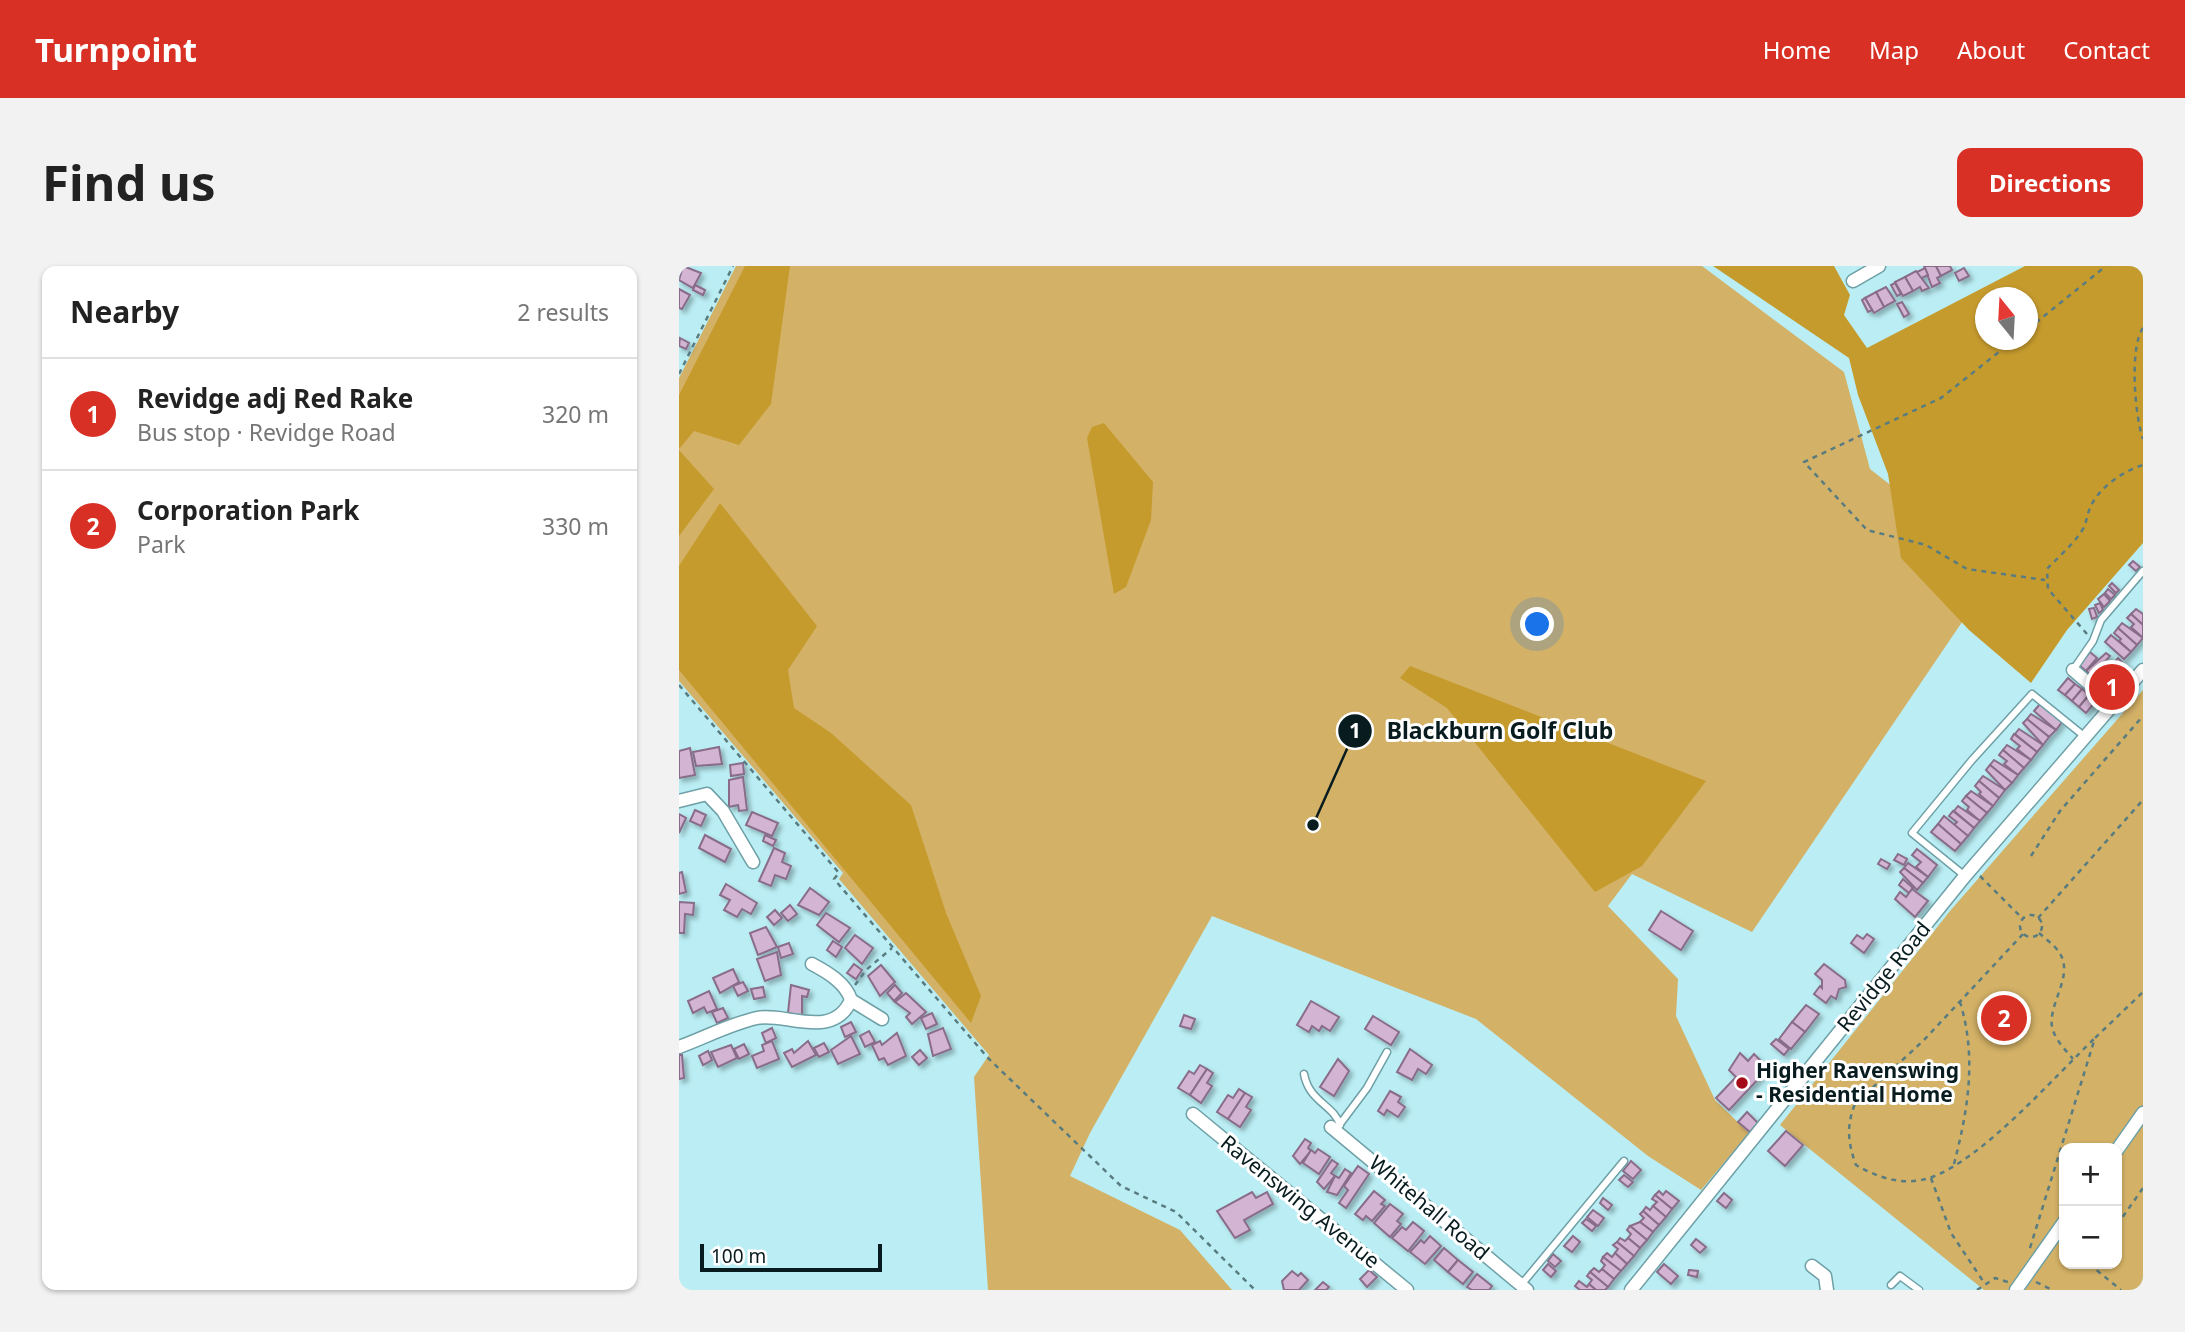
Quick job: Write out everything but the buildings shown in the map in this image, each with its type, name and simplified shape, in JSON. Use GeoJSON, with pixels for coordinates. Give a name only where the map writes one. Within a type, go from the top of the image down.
{"type":"FeatureCollection","features":[{"type":"Feature","properties":{"kind":"street"},"geometry":{"type":"LineString","coordinates":[[1853,281],[1879,266]]}},
{"type":"Feature","properties":{"kind":"street"},"geometry":{"type":"LineString","coordinates":[[2073,670],[2113,704]]}},
{"type":"Feature","properties":{"kind":"street","name":"Revidge Road"},"geometry":{"type":"LineString","coordinates":[[1631,1290],[1968,872],[2143,670]]}},
{"type":"Feature","properties":{"kind":"street"},"geometry":{"type":"LineString","coordinates":[[679,801],[707,794],[723,811],[753,862]]}},
{"type":"Feature","properties":{"kind":"street"},"geometry":{"type":"LineString","coordinates":[[812,964],[831,974],[850,997],[882,1019]]}},
{"type":"Feature","properties":{"kind":"street"},"geometry":{"type":"LineString","coordinates":[[679,1047],[759,1017],[803,1024],[820,1022],[848,1009],[850,997]]}},
{"type":"Feature","properties":{"kind":"street","name":"Ravenswing Avenue"},"geometry":{"type":"LineString","coordinates":[[1193,1114],[1407,1290]]}},
{"type":"Feature","properties":{"kind":"street"},"geometry":{"type":"LineString","coordinates":[[2122,1143],[2143,1114]]}},
{"type":"Feature","properties":{"kind":"street","name":"Whitehall Road"},"geometry":{"type":"LineString","coordinates":[[1337,1128],[1524,1288]]}},
{"type":"Feature","properties":{"kind":"street"},"geometry":{"type":"LineString","coordinates":[[2020,1285],[2059,1229]]}},
{"type":"Feature","properties":{"kind":"street"},"geometry":{"type":"LineString","coordinates":[[1812,1266],[1825,1276],[1827,1290]]}},
{"type":"Feature","properties":{"kind":"lane"},"geometry":{"type":"LineString","coordinates":[[2073,670],[2093,641],[2101,620],[2143,570]]}},
{"type":"Feature","properties":{"kind":"lane"},"geometry":{"type":"LineString","coordinates":[[1968,872],[1912,833],[1941,796],[2032,694],[2084,736]]}},
{"type":"Feature","properties":{"kind":"lane"},"geometry":{"type":"LineString","coordinates":[[1304,1074],[1308,1089],[1337,1128],[1367,1088],[1387,1052]]}},
{"type":"Feature","properties":{"kind":"lane"},"geometry":{"type":"LineString","coordinates":[[1524,1288],[1624,1161]]}},
{"type":"Feature","properties":{"kind":"lane"},"geometry":{"type":"LineString","coordinates":[[1891,1285],[1899,1276],[1919,1290]]}},
{"type":"Feature","properties":{"kind":"path"},"geometry":{"type":"LineString","coordinates":[[679,374],[733,266]]}},
{"type":"Feature","properties":{"kind":"path"},"geometry":{"type":"LineString","coordinates":[[2038,321],[2106,266]]}},
{"type":"Feature","properties":{"kind":"path"},"geometry":{"type":"LineString","coordinates":[[2143,328],[2139,334],[2134,361],[2143,439]]}},
{"type":"Feature","properties":{"kind":"path"},"geometry":{"type":"LineString","coordinates":[[2001,350],[1941,398],[1804,462],[1867,530],[1926,545],[1966,569],[2045,580]]}},
{"type":"Feature","properties":{"kind":"path"},"geometry":{"type":"LineString","coordinates":[[2093,641],[2048,589],[2045,580],[2047,569],[2077,537],[2088,519],[2089,509],[2105,488],[2122,473],[2143,465]]}},
{"type":"Feature","properties":{"kind":"path"},"geometry":{"type":"LineString","coordinates":[[679,685],[839,873],[834,879],[988,1058],[1121,1186],[1176,1212],[1255,1290]]}},
{"type":"Feature","properties":{"kind":"path"},"geometry":{"type":"LineString","coordinates":[[2031,856],[2060,811],[2143,716]]}},
{"type":"Feature","properties":{"kind":"path"},"geometry":{"type":"LineString","coordinates":[[2038,918],[2143,800]]}},
{"type":"Feature","properties":{"kind":"path"},"geometry":{"type":"LineString","coordinates":[[1968,872],[2022,918]]}},
{"type":"Feature","properties":{"kind":"path"},"geometry":{"type":"LineString","coordinates":[[2032,915],[2038,918],[2042,925],[2039,933],[2030,937],[2023,934],[2019,928],[2022,918],[2032,915]]}},
{"type":"Feature","properties":{"kind":"path"},"geometry":{"type":"LineString","coordinates":[[2039,933],[2059,952],[2063,961],[2064,975],[2052,1024],[2057,1040],[2073,1059]]}},
{"type":"Feature","properties":{"kind":"path"},"geometry":{"type":"LineString","coordinates":[[2023,934],[1960,1002],[1855,1104],[1850,1118],[1848,1142],[1856,1165],[1878,1178],[1931,1178],[1953,1166],[1982,1146],[2143,992]]}},
{"type":"Feature","properties":{"kind":"path"},"geometry":{"type":"LineString","coordinates":[[850,997],[866,970],[893,947]]}},
{"type":"Feature","properties":{"kind":"path"},"geometry":{"type":"LineString","coordinates":[[1953,1166],[1969,1100],[1969,1045],[1960,1002]]}},
{"type":"Feature","properties":{"kind":"path"},"geometry":{"type":"LineString","coordinates":[[2029,1249],[2095,1038]]}},
{"type":"Feature","properties":{"kind":"path"},"geometry":{"type":"LineString","coordinates":[[1931,1178],[1951,1233],[1985,1284]]}},
{"type":"Feature","properties":{"kind":"path"},"geometry":{"type":"LineString","coordinates":[[2122,1218],[2143,1188]]}},
{"type":"Feature","properties":{"kind":"path"},"geometry":{"type":"LineString","coordinates":[[2095,1269],[2121,1290]]}},
{"type":"Feature","properties":{"kind":"path"},"geometry":{"type":"LineString","coordinates":[[1977,1290],[1985,1284],[2002,1279],[2052,1290]]}},
{"type":"Feature","properties":{"kind":"shaded area"},"geometry":{"type":"Polygon","coordinates":[[[736,266],[1702,266],[1844,372],[1870,469],[1998,569],[1752,932],[1632,874],[1608,906],[1678,979],[1676,1016],[1715,1100],[1749,1133],[1701,1190],[1648,1156],[1476,1019],[1212,916],[1090,1133],[1070,1176],[1180,1230],[1232,1290],[988,1290],[974,1077],[989,1055],[839,879],[843,873],[679,681],[679,378],[736,266]]]}},
{"type":"Feature","properties":{"kind":"shaded area"},"geometry":{"type":"Polygon","coordinates":[[[745,266],[790,266],[771,404],[739,445],[694,431],[679,449],[679,395],[745,266]]]}},
{"type":"Feature","properties":{"kind":"shaded area"},"geometry":{"type":"Polygon","coordinates":[[[1713,266],[1834,266],[1850,295],[1844,315],[1867,348],[1975,292],[1975,350],[2038,350],[2038,287],[1985,287],[2025,266],[2143,266],[2143,543],[2067,630],[2031,683],[1969,630],[1901,558],[1888,474],[1858,395],[1849,358],[1713,266]]]}},
{"type":"Feature","properties":{"kind":"shaded area"},"geometry":{"type":"Polygon","coordinates":[[[1104,423],[1153,482],[1151,520],[1126,587],[1114,594],[1087,438],[1092,427],[1104,423]]]}},
{"type":"Feature","properties":{"kind":"shaded area"},"geometry":{"type":"Polygon","coordinates":[[[679,450],[714,489],[679,536],[679,450]]]}},
{"type":"Feature","properties":{"kind":"shaded area"},"geometry":{"type":"Polygon","coordinates":[[[720,503],[817,626],[788,670],[794,708],[831,733],[911,805],[946,913],[981,996],[971,1023],[679,670],[679,566],[720,503]]]}},
{"type":"Feature","properties":{"kind":"shaded area"},"geometry":{"type":"Polygon","coordinates":[[[1410,666],[1706,781],[1642,866],[1595,892],[1447,708],[1400,678],[1410,666]]]}},
{"type":"Feature","properties":{"kind":"shaded area"},"geometry":{"type":"Polygon","coordinates":[[[2143,690],[2143,1290],[1984,1290],[1780,1125],[1950,911],[2143,690]]]}},
{"type":"Feature","properties":{"kind":"place","name":"Revidge adj Red Rake"},"geometry":{"type":"Point","coordinates":[2112,687]}},
{"type":"Feature","properties":{"kind":"place","name":"Blackburn Golf Club"},"geometry":{"type":"Point","coordinates":[1313,825]}},
{"type":"Feature","properties":{"kind":"place","name":"Corporation Park"},"geometry":{"type":"Point","coordinates":[2004,1018]}},
{"type":"Feature","properties":{"kind":"place","name":"Higher Ravenswing - Residential Home"},"geometry":{"type":"Point","coordinates":[1742,1083]}}]}
